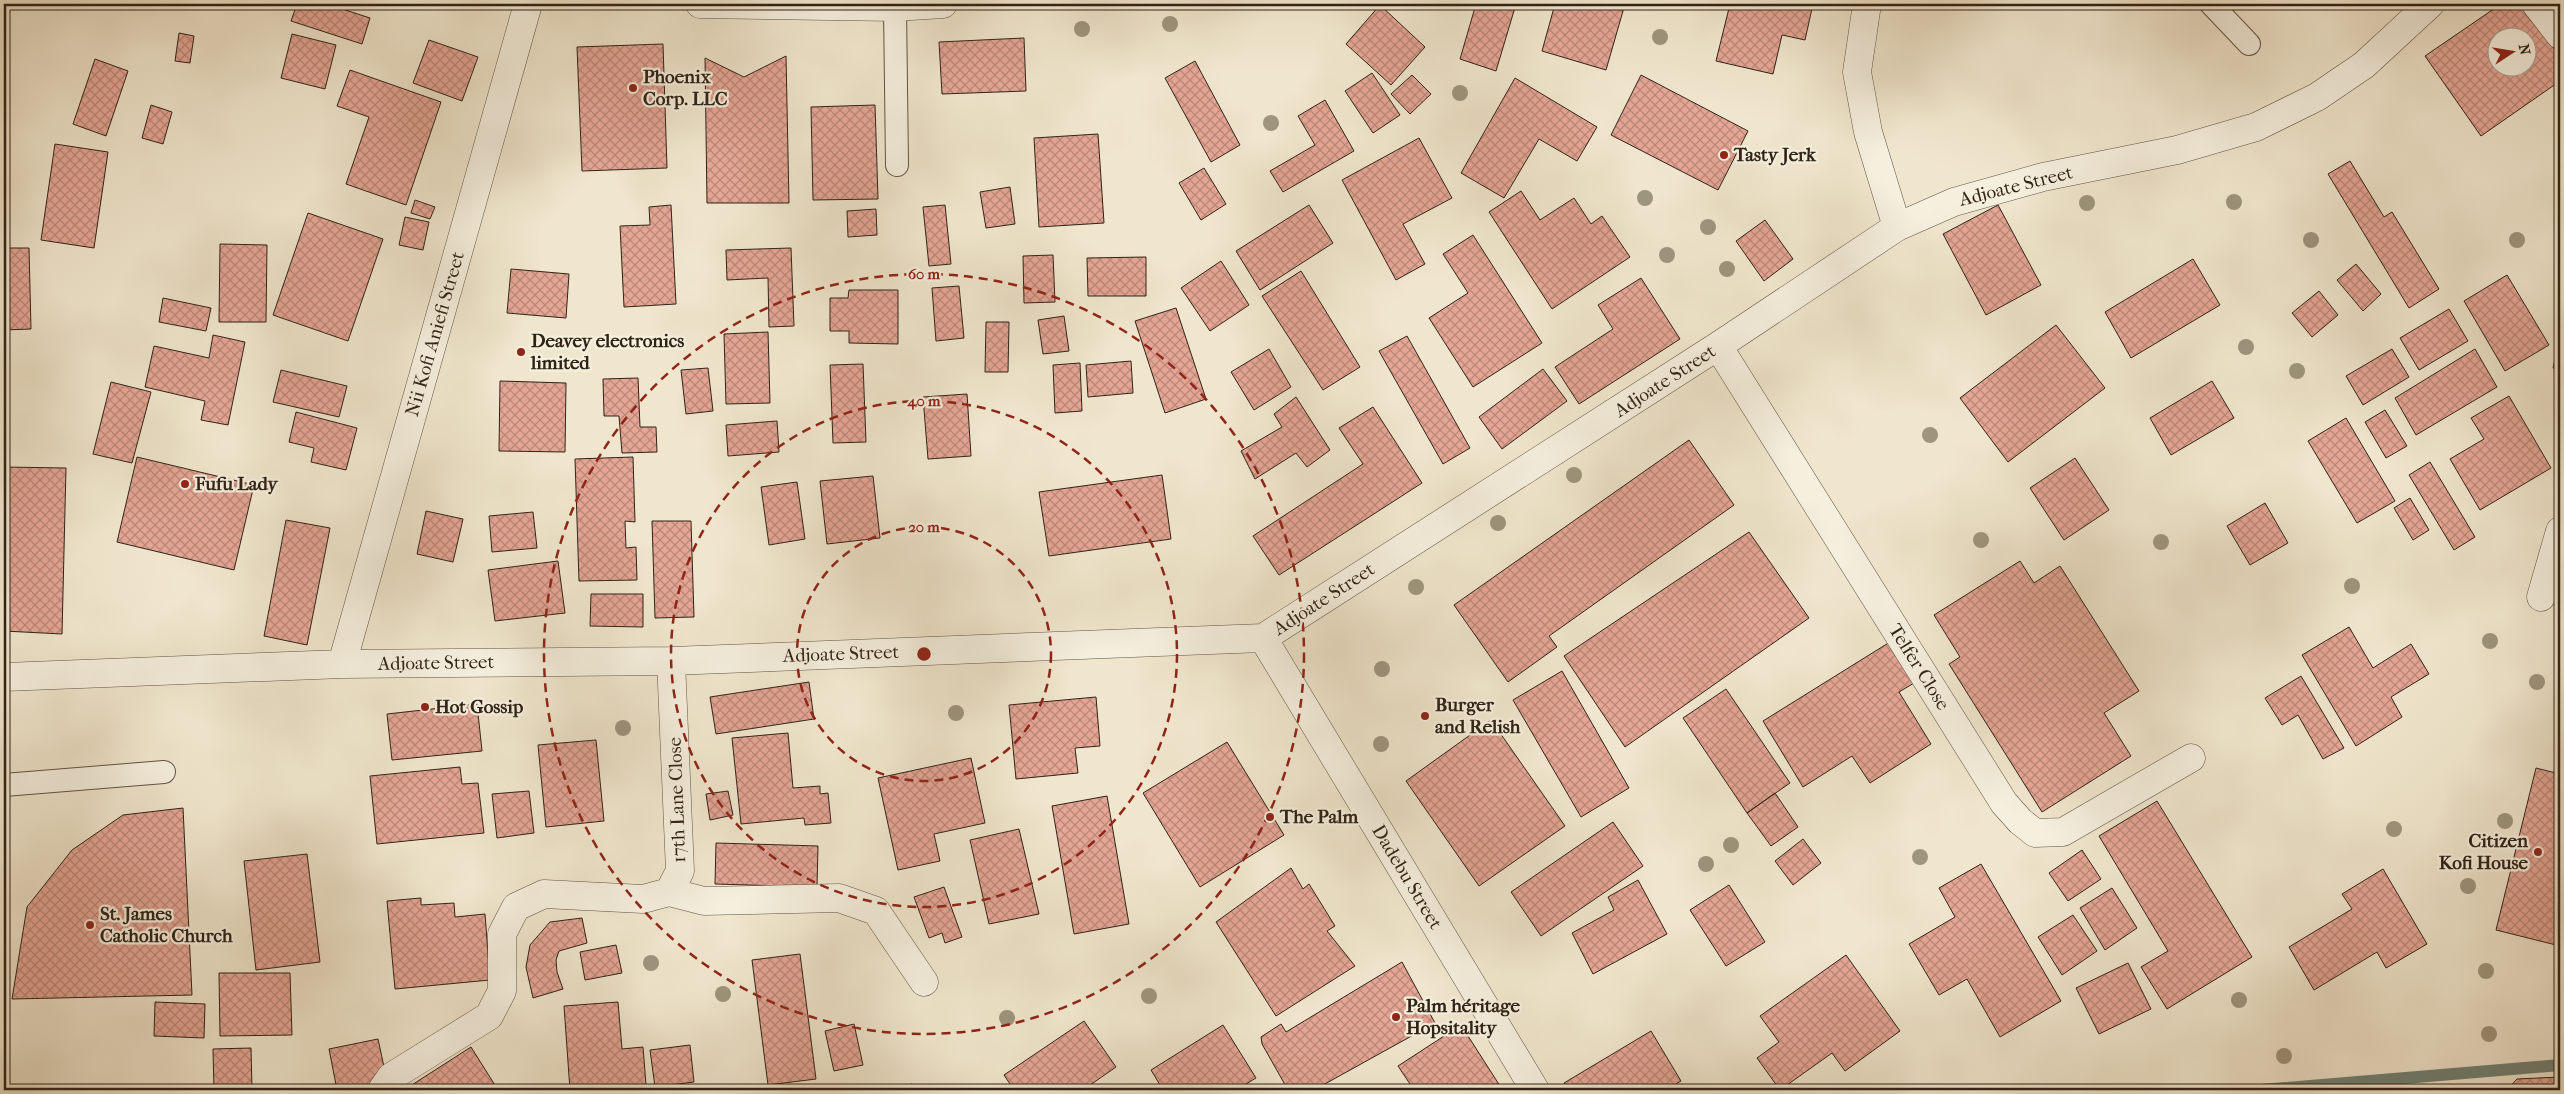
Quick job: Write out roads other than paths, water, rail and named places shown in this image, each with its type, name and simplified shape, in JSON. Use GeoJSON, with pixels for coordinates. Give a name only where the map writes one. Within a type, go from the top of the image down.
{"type":"FeatureCollection","features":[{"type":"Feature","properties":{"kind":"street","name":"Nii Kofi Aniefi Street"},"geometry":{"type":"LineString","coordinates":[[342,664],[528,4]]}},
{"type":"Feature","properties":{"kind":"street"},"geometry":{"type":"LineString","coordinates":[[700,4],[895,7],[943,4]]}},
{"type":"Feature","properties":{"kind":"street"},"geometry":{"type":"LineString","coordinates":[[1867,4],[1857,72],[1868,132],[1897,227]]}},
{"type":"Feature","properties":{"kind":"street","name":"Adjoate Street"},"geometry":{"type":"LineString","coordinates":[[4,677],[342,664],[672,661],[1263,638],[1718,346],[1897,227],[1954,202],[2043,177],[2177,150],[2256,127],[2317,96],[2364,65],[2430,4]]}},
{"type":"Feature","properties":{"kind":"street"},"geometry":{"type":"LineString","coordinates":[[2536,4],[2560,35]]}},
{"type":"Feature","properties":{"kind":"street","name":"Telfer Close"},"geometry":{"type":"LineString","coordinates":[[1718,346],[1999,794],[2020,821],[2035,833],[2063,832],[2191,758]]}},
{"type":"Feature","properties":{"kind":"street"},"geometry":{"type":"LineString","coordinates":[[2541,598],[2560,531]]}},
{"type":"Feature","properties":{"kind":"street","name":"Dadebu Street"},"geometry":{"type":"LineString","coordinates":[[1263,638],[1535,1090]]}},
{"type":"Feature","properties":{"kind":"street","name":"17th Lane Close"},"geometry":{"type":"LineString","coordinates":[[669,892],[680,871],[672,661]]}},
{"type":"Feature","properties":{"kind":"street"},"geometry":{"type":"LineString","coordinates":[[382,1090],[391,1078],[489,1016],[502,991],[502,934],[516,907],[544,894],[643,899],[669,892],[704,901],[839,898],[857,902],[876,911],[924,982]]}},
{"type":"Feature","properties":{"kind":"lane"},"geometry":{"type":"LineString","coordinates":[[2212,4],[2249,44]]}},
{"type":"Feature","properties":{"kind":"lane"},"geometry":{"type":"LineString","coordinates":[[895,7],[897,164]]}},
{"type":"Feature","properties":{"kind":"lane"},"geometry":{"type":"LineString","coordinates":[[4,786],[164,772]]}},
{"type":"Feature","properties":{"kind":"waterway"},"geometry":{"type":"LineString","coordinates":[[2261,1090],[2560,1065]]}},
{"type":"Feature","properties":{"kind":"place","name":"Phoenix Corp. LLC"},"geometry":{"type":"Point","coordinates":[633,88]}},
{"type":"Feature","properties":{"kind":"place","name":"Tasty Jerk"},"geometry":{"type":"Point","coordinates":[1724,155]}},
{"type":"Feature","properties":{"kind":"place","name":"Deavey electronics limited"},"geometry":{"type":"Point","coordinates":[521,352]}},
{"type":"Feature","properties":{"kind":"place","name":"Fufu Lady"},"geometry":{"type":"Point","coordinates":[185,484]}},
{"type":"Feature","properties":{"kind":"place","name":"Hot Gossip"},"geometry":{"type":"Point","coordinates":[425,707]}},
{"type":"Feature","properties":{"kind":"place","name":"Burger and Relish"},"geometry":{"type":"Point","coordinates":[1425,716]}},
{"type":"Feature","properties":{"kind":"place","name":"The Palm"},"geometry":{"type":"Point","coordinates":[1270,817]}},
{"type":"Feature","properties":{"kind":"place","name":"Citizen Kofi House"},"geometry":{"type":"Point","coordinates":[2538,852]}},
{"type":"Feature","properties":{"kind":"place","name":"St. James Catholic Church"},"geometry":{"type":"Point","coordinates":[90,925]}},
{"type":"Feature","properties":{"kind":"place","name":"Palm héritage Hopsitality"},"geometry":{"type":"Point","coordinates":[1396,1017]}}]}
